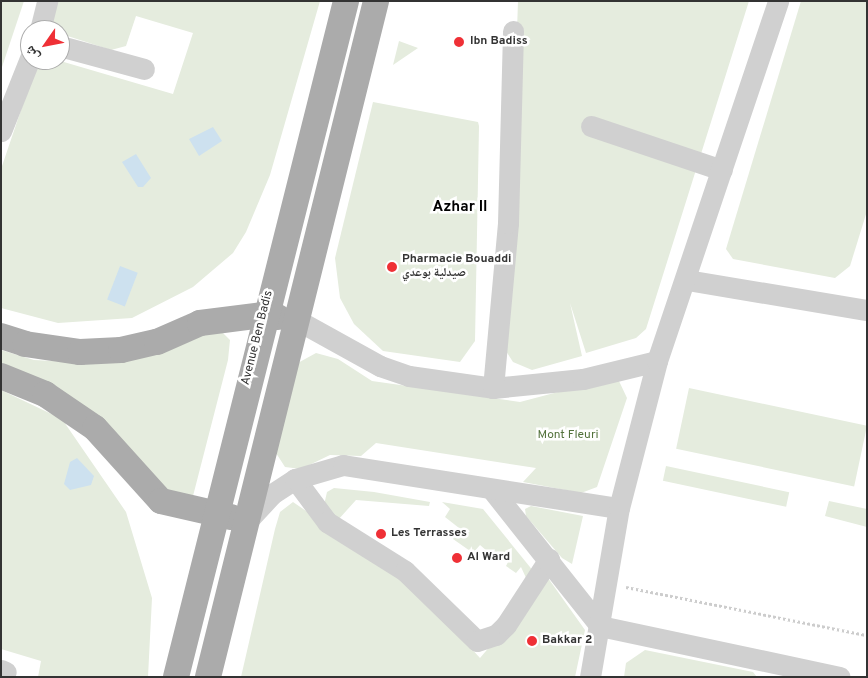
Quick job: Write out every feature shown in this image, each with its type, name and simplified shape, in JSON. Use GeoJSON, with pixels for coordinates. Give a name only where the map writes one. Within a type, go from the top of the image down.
{"type":"FeatureCollection","features":[{"type":"Feature","properties":{"kind":"main road","name":"Avenue Ben Badis"},"geometry":{"type":"LineString","coordinates":[[176,677],[263,315],[346,1]]}},
{"type":"Feature","properties":{"kind":"main road"},"geometry":{"type":"LineString","coordinates":[[208,677],[376,1]]}},
{"type":"Feature","properties":{"kind":"main road"},"geometry":{"type":"LineString","coordinates":[[1,336],[26,344],[80,352],[122,350],[157,342],[200,323],[263,315],[297,320]]}},
{"type":"Feature","properties":{"kind":"main road"},"geometry":{"type":"LineString","coordinates":[[1,376],[44,394],[95,428],[161,501],[247,521]]}},
{"type":"Feature","properties":{"kind":"street"},"geometry":{"type":"LineString","coordinates":[[42,20],[47,1]]}},
{"type":"Feature","properties":{"kind":"street"},"geometry":{"type":"LineString","coordinates":[[590,677],[619,508],[657,361],[687,280],[778,1]]}},
{"type":"Feature","properties":{"kind":"street"},"geometry":{"type":"LineString","coordinates":[[493,388],[508,223],[512,31]]}},
{"type":"Feature","properties":{"kind":"street"},"geometry":{"type":"LineString","coordinates":[[70,49],[144,69]]}},
{"type":"Feature","properties":{"kind":"street"},"geometry":{"type":"LineString","coordinates":[[1,131],[25,70]]}},
{"type":"Feature","properties":{"kind":"street"},"geometry":{"type":"LineString","coordinates":[[591,126],[722,170]]}},
{"type":"Feature","properties":{"kind":"street"},"geometry":{"type":"LineString","coordinates":[[687,280],[865,304]]}},
{"type":"Feature","properties":{"kind":"street"},"geometry":{"type":"LineString","coordinates":[[297,320],[380,366],[409,376],[493,388],[583,379],[657,361]]}},
{"type":"Feature","properties":{"kind":"street"},"geometry":{"type":"LineString","coordinates":[[247,521],[272,494],[296,479],[342,465],[493,491],[619,508]]}},
{"type":"Feature","properties":{"kind":"street"},"geometry":{"type":"LineString","coordinates":[[296,479],[328,522],[406,571],[477,642],[496,635],[506,625],[550,559]]}},
{"type":"Feature","properties":{"kind":"street"},"geometry":{"type":"LineString","coordinates":[[493,491],[550,559],[600,626],[777,670],[840,677]]}},
{"type":"Feature","properties":{"kind":"path"},"geometry":{"type":"LineString","coordinates":[[607,584],[867,635]]}},
{"type":"Feature","properties":{"kind":"green space"},"geometry":{"type":"Polygon","coordinates":[[[1,1],[24,1],[1,70],[1,1]]]}},
{"type":"Feature","properties":{"kind":"green space"},"geometry":{"type":"Polygon","coordinates":[[[56,1],[320,1],[270,175],[246,232],[233,253],[193,287],[132,318],[58,323],[1,308],[1,169],[35,70],[70,70],[70,64],[173,94],[193,33],[136,16],[126,46],[111,50],[70,37],[70,20],[51,20],[56,1]]]}},
{"type":"Feature","properties":{"kind":"green space"},"geometry":{"type":"Polygon","coordinates":[[[518,1],[749,1],[646,329],[636,338],[586,353],[570,303],[582,356],[532,370],[513,362],[506,351],[518,1]]]}},
{"type":"Feature","properties":{"kind":"green space"},"geometry":{"type":"Polygon","coordinates":[[[801,1],[867,1],[867,211],[850,266],[835,278],[733,259],[726,249],[801,1]]]}},
{"type":"Feature","properties":{"kind":"green space"},"geometry":{"type":"Polygon","coordinates":[[[399,41],[418,48],[393,65],[399,41]]]}},
{"type":"Feature","properties":{"kind":"green space"},"geometry":{"type":"Polygon","coordinates":[[[373,102],[478,122],[475,341],[460,362],[383,351],[354,324],[340,298],[335,258],[373,102]]]}},
{"type":"Feature","properties":{"kind":"green space"},"geometry":{"type":"Polygon","coordinates":[[[221,331],[230,340],[228,360],[193,496],[182,504],[1,365],[1,350],[34,360],[89,363],[221,331]]]}},
{"type":"Feature","properties":{"kind":"green space","name":"Mont Fleuri"},"geometry":{"type":"Polygon","coordinates":[[[316,353],[338,359],[372,381],[520,402],[611,378],[619,381],[627,398],[597,487],[581,493],[523,482],[536,468],[376,443],[361,456],[330,455],[301,469],[285,467],[276,453],[296,364],[316,353]]]}},
{"type":"Feature","properties":{"kind":"green space"},"geometry":{"type":"Polygon","coordinates":[[[689,388],[867,426],[854,486],[676,449],[689,388]]]}},
{"type":"Feature","properties":{"kind":"green space"},"geometry":{"type":"Polygon","coordinates":[[[1,390],[62,419],[126,512],[152,598],[148,677],[38,677],[41,661],[1,649],[1,390]]]}},
{"type":"Feature","properties":{"kind":"green space"},"geometry":{"type":"Polygon","coordinates":[[[666,466],[789,492],[786,507],[663,481],[666,466]]]}},
{"type":"Feature","properties":{"kind":"green space"},"geometry":{"type":"Polygon","coordinates":[[[334,488],[374,492],[430,502],[429,506],[356,500],[338,520],[324,505],[327,492],[334,488]]]}},
{"type":"Feature","properties":{"kind":"green space"},"geometry":{"type":"Polygon","coordinates":[[[829,501],[867,509],[867,527],[825,516],[829,501]]]}},
{"type":"Feature","properties":{"kind":"green space"},"geometry":{"type":"Polygon","coordinates":[[[293,502],[412,584],[480,658],[548,578],[585,630],[575,677],[241,677],[280,512],[293,502]]]}},
{"type":"Feature","properties":{"kind":"green space"},"geometry":{"type":"Polygon","coordinates":[[[442,502],[483,509],[534,572],[527,580],[521,567],[516,573],[506,566],[509,560],[499,552],[494,557],[480,545],[473,553],[453,539],[459,528],[445,517],[450,509],[442,502]]]}},
{"type":"Feature","properties":{"kind":"green space"},"geometry":{"type":"Polygon","coordinates":[[[531,506],[583,516],[572,564],[562,558],[526,516],[525,509],[531,506]]]}},
{"type":"Feature","properties":{"kind":"green space"},"geometry":{"type":"Polygon","coordinates":[[[645,650],[753,672],[757,677],[624,677],[626,663],[645,650]]]}},
{"type":"Feature","properties":{"kind":"water"},"geometry":{"type":"Polygon","coordinates":[[[213,127],[222,141],[199,156],[189,139],[213,127]]]}},
{"type":"Feature","properties":{"kind":"water"},"geometry":{"type":"Polygon","coordinates":[[[136,154],[151,178],[143,187],[138,187],[122,162],[136,154]]]}},
{"type":"Feature","properties":{"kind":"water"},"geometry":{"type":"Polygon","coordinates":[[[120,266],[138,273],[125,306],[107,300],[120,266]]]}},
{"type":"Feature","properties":{"kind":"water"},"geometry":{"type":"Polygon","coordinates":[[[77,458],[94,476],[91,485],[70,490],[64,484],[70,462],[77,458]]]}},
{"type":"Feature","properties":{"kind":"place","name":"Ibn Badiss"},"geometry":{"type":"Point","coordinates":[459,42]}},
{"type":"Feature","properties":{"kind":"place","name":"Pharmacie Bouaddi صيدلية بوعدي"},"geometry":{"type":"Point","coordinates":[392,267]}},
{"type":"Feature","properties":{"kind":"place","name":"Les Terrasses"},"geometry":{"type":"Point","coordinates":[381,534]}},
{"type":"Feature","properties":{"kind":"place","name":"Al Ward"},"geometry":{"type":"Point","coordinates":[457,558]}},
{"type":"Feature","properties":{"kind":"place","name":"Bakkar 2"},"geometry":{"type":"Point","coordinates":[532,641]}},
{"type":"Feature","properties":{"kind":"district","name":"Azhar II"},"geometry":{"type":"Point","coordinates":[460,208]}}]}
